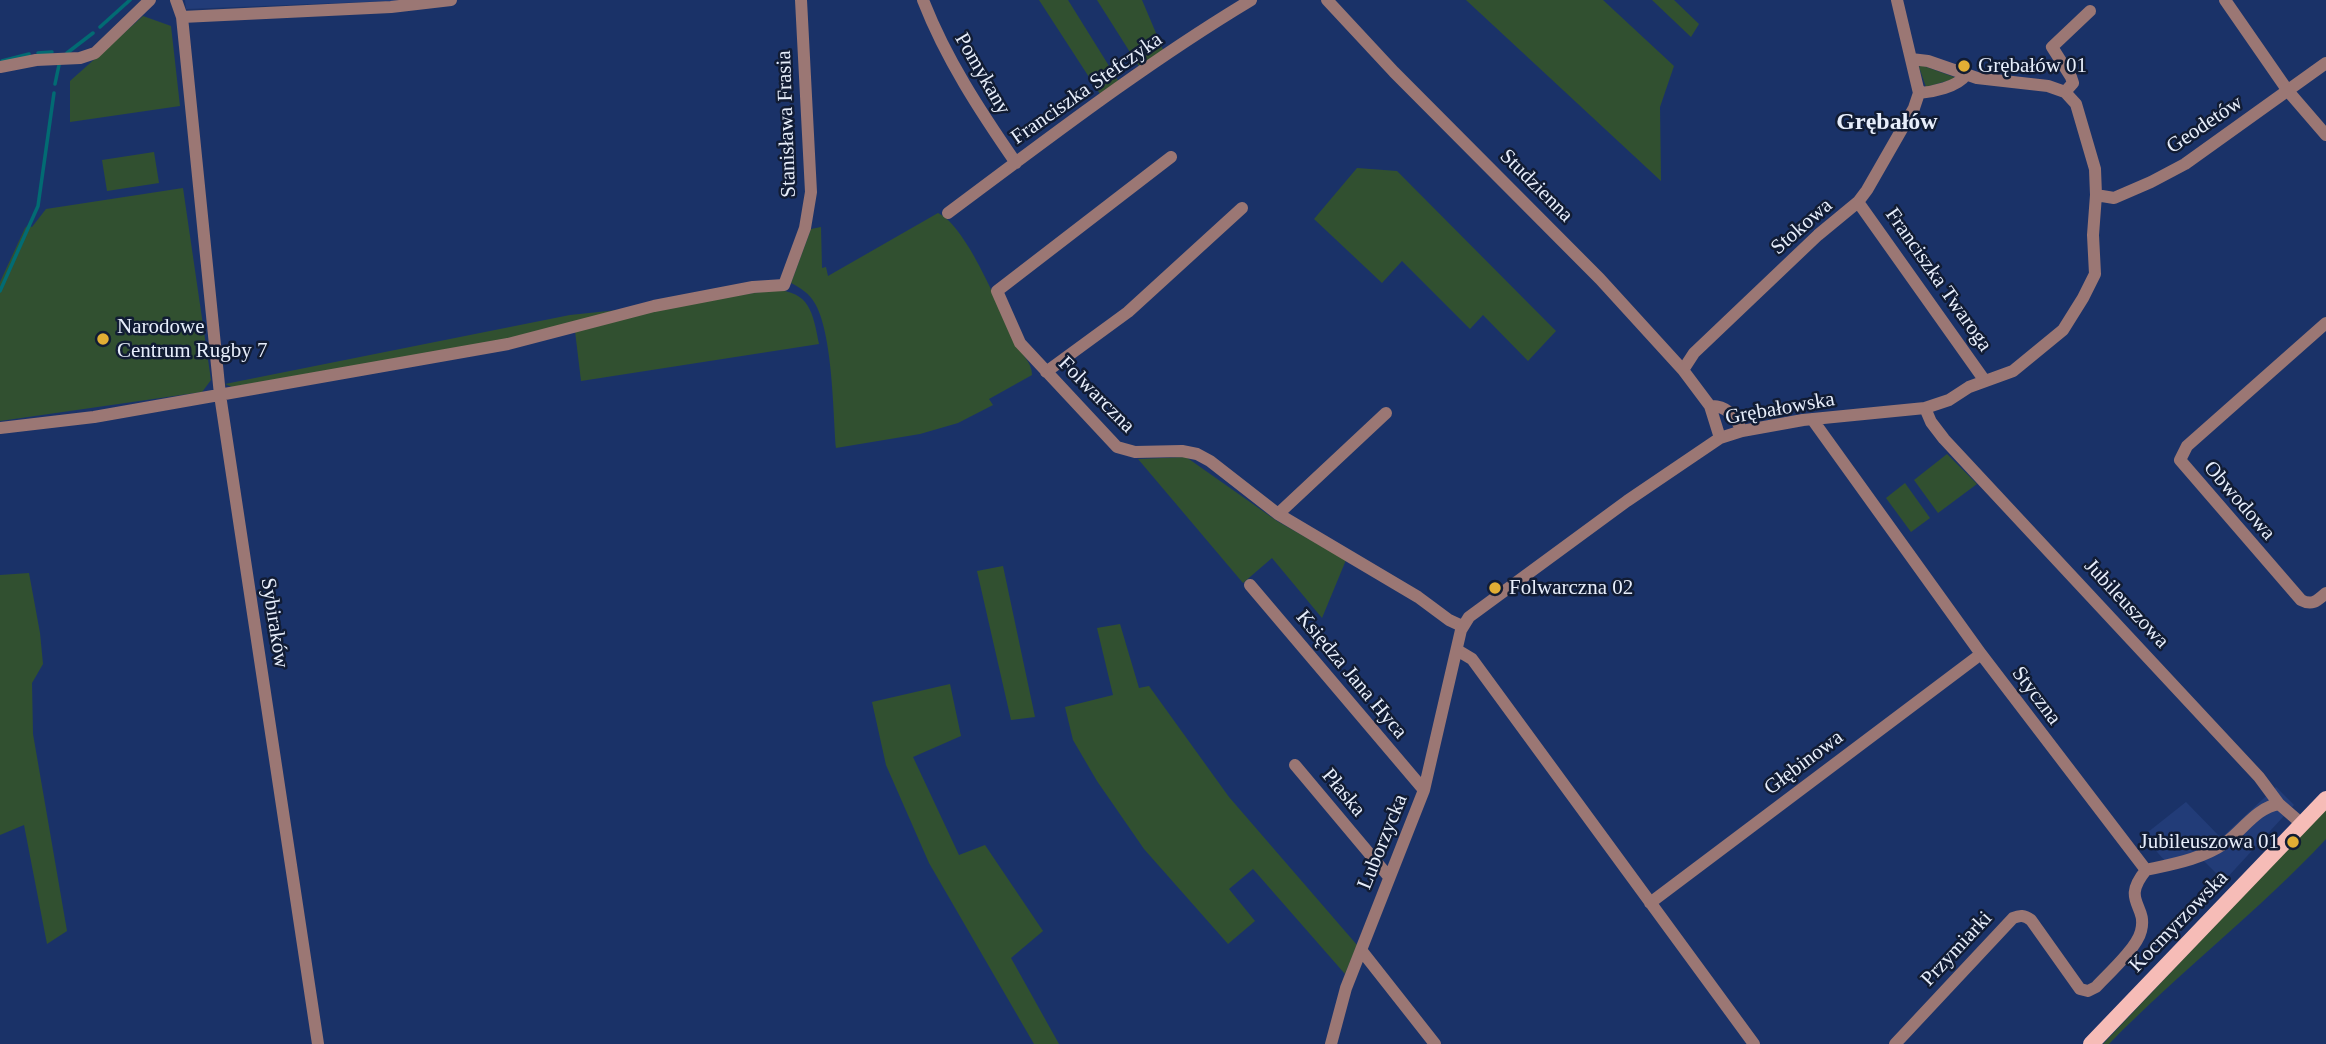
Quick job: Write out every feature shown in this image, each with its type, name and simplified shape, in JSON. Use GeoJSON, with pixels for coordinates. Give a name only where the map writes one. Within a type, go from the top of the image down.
{"type":"FeatureCollection","features":[{"type":"Feature","properties":{"kind":"main road","name":"Kocmyrzowska"},"geometry":{"type":"LineString","coordinates":[[2091,1044],[2326,799]]}},
{"type":"Feature","properties":{"kind":"street"},"geometry":{"type":"LineString","coordinates":[[0,67],[36,60],[80,58],[95,52],[106,45],[150,0]]}},
{"type":"Feature","properties":{"kind":"street","name":"Sybiraków"},"geometry":{"type":"LineString","coordinates":[[176,0],[182,17],[220,395],[318,1044]]}},
{"type":"Feature","properties":{"kind":"street"},"geometry":{"type":"LineString","coordinates":[[182,17],[391,7],[451,0]]}},
{"type":"Feature","properties":{"kind":"street","name":"Stanisława Frasia"},"geometry":{"type":"LineString","coordinates":[[220,395],[508,344],[654,306],[752,287],[784,285],[805,228],[811,192],[801,0]]}},
{"type":"Feature","properties":{"kind":"street","name":"Pomykany"},"geometry":{"type":"LineString","coordinates":[[923,0],[960,78],[1016,163]]}},
{"type":"Feature","properties":{"kind":"street","name":"Franciszka Stefczyka"},"geometry":{"type":"LineString","coordinates":[[948,213],[1195,36],[1251,0]]}},
{"type":"Feature","properties":{"kind":"street","name":"Studzienna"},"geometry":{"type":"LineString","coordinates":[[1327,0],[1394,72],[1600,279],[1683,370],[1710,406],[1720,438]]}},
{"type":"Feature","properties":{"kind":"street"},"geometry":{"type":"LineString","coordinates":[[1897,0],[1919,93],[1959,82],[1966,75]]}},
{"type":"Feature","properties":{"kind":"street"},"geometry":{"type":"LineString","coordinates":[[2225,0],[2288,91],[2326,135]]}},
{"type":"Feature","properties":{"kind":"street"},"geometry":{"type":"LineString","coordinates":[[1911,59],[1928,61],[1966,75],[2048,86],[2065,92],[2073,83],[2052,47],[2090,11]]}},
{"type":"Feature","properties":{"kind":"street","name":"Geodetów"},"geometry":{"type":"LineString","coordinates":[[2096,195],[2114,198],[2151,183],[2185,164],[2326,63]]}},
{"type":"Feature","properties":{"kind":"street","name":"Grębałowska"},"geometry":{"type":"LineString","coordinates":[[1462,626],[1469,617],[1514,582],[1720,438],[1742,431],[1812,419],[1925,408],[1949,400],[1969,387],[2013,372],[2046,346],[2063,330],[2095,274],[2092,235],[2096,195],[2095,169],[2076,104],[2065,92]]}},
{"type":"Feature","properties":{"kind":"street","name":"Stokowa"},"geometry":{"type":"LineString","coordinates":[[1683,370],[1694,353],[1818,235],[1858,202],[1914,108],[1919,93]]}},
{"type":"Feature","properties":{"kind":"street","name":"Folwarczna"},"geometry":{"type":"LineString","coordinates":[[1171,157],[998,292],[1016,336],[1117,447],[1135,453],[1182,451],[1197,454],[1210,461],[1278,514],[1462,626]]}},
{"type":"Feature","properties":{"kind":"street","name":"Franciszka Twaroga"},"geometry":{"type":"LineString","coordinates":[[1858,202],[1985,381]]}},
{"type":"Feature","properties":{"kind":"street"},"geometry":{"type":"LineString","coordinates":[[1046,372],[1128,312],[1242,208]]}},
{"type":"Feature","properties":{"kind":"street","name":"Obwodowa"},"geometry":{"type":"LineString","coordinates":[[2326,323],[2187,446],[2180,460],[2301,600],[2307,604],[2316,602],[2326,593]]}},
{"type":"Feature","properties":{"kind":"street"},"geometry":{"type":"LineString","coordinates":[[0,428],[94,417],[220,395]]}},
{"type":"Feature","properties":{"kind":"street","name":"Studzienna"},"geometry":{"type":"LineString","coordinates":[[1710,406],[1719,406],[1731,413],[1742,431]]}},
{"type":"Feature","properties":{"kind":"street","name":"Jubileuszowa"},"geometry":{"type":"LineString","coordinates":[[1925,408],[1931,422],[1944,439],[2259,777],[2279,804],[2302,824]]}},
{"type":"Feature","properties":{"kind":"street"},"geometry":{"type":"LineString","coordinates":[[1278,514],[1386,413]]}},
{"type":"Feature","properties":{"kind":"street","name":"Styczna"},"geometry":{"type":"LineString","coordinates":[[1812,419],[1981,654],[2146,870]]}},
{"type":"Feature","properties":{"kind":"street","name":"Księdza Jana Hyca"},"geometry":{"type":"LineString","coordinates":[[1250,585],[1424,790]]}},
{"type":"Feature","properties":{"kind":"street"},"geometry":{"type":"LineString","coordinates":[[1462,626],[1457,650],[1472,659],[1754,1044]]}},
{"type":"Feature","properties":{"kind":"street","name":"Luborzycka"},"geometry":{"type":"LineString","coordinates":[[1331,1044],[1346,988],[1424,790],[1457,650]]}},
{"type":"Feature","properties":{"kind":"street","name":"Głębinowa"},"geometry":{"type":"LineString","coordinates":[[1650,903],[1981,654]]}},
{"type":"Feature","properties":{"kind":"street","name":"Płaska"},"geometry":{"type":"LineString","coordinates":[[1295,765],[1389,877]]}},
{"type":"Feature","properties":{"kind":"street"},"geometry":{"type":"LineString","coordinates":[[2146,870],[2192,859],[2224,844],[2264,809],[2279,804]]}},
{"type":"Feature","properties":{"kind":"street","name":"Przymiarki"},"geometry":{"type":"LineString","coordinates":[[1895,1044],[2013,918],[2019,915],[2031,920],[2080,989],[2088,991],[2096,987],[2141,933],[2142,917],[2135,902],[2134,890],[2146,870]]}},
{"type":"Feature","properties":{"kind":"street"},"geometry":{"type":"LineString","coordinates":[[1361,950],[1435,1044]]}},
{"type":"Feature","properties":{"kind":"shaded area"},"geometry":{"type":"Polygon","coordinates":[[[185,0],[415,0],[186,9],[185,0]]]}},
{"type":"Feature","properties":{"kind":"shaded area"},"geometry":{"type":"Polygon","coordinates":[[[2276,787],[2294,805],[2224,881],[2201,858],[2173,870],[2143,836],[2186,802],[2221,838],[2276,787]]]}},
{"type":"Feature","properties":{"kind":"green space"},"geometry":{"type":"Polygon","coordinates":[[[1039,0],[1068,0],[1119,82],[1100,94],[1039,0]]]}},
{"type":"Feature","properties":{"kind":"green space"},"geometry":{"type":"Polygon","coordinates":[[[1097,0],[1142,0],[1164,52],[1140,68],[1097,0]]]}},
{"type":"Feature","properties":{"kind":"green space"},"geometry":{"type":"Polygon","coordinates":[[[1466,0],[1603,0],[1674,66],[1660,107],[1661,181],[1466,0]]]}},
{"type":"Feature","properties":{"kind":"green space"},"geometry":{"type":"Polygon","coordinates":[[[1652,0],[1674,0],[1699,24],[1691,37],[1652,0]]]}},
{"type":"Feature","properties":{"kind":"green space"},"geometry":{"type":"Polygon","coordinates":[[[143,16],[171,26],[180,106],[70,122],[70,81],[143,16]]]}},
{"type":"Feature","properties":{"kind":"green space"},"geometry":{"type":"Polygon","coordinates":[[[1921,65],[1954,79],[1926,87],[1919,67],[1921,65]]]}},
{"type":"Feature","properties":{"kind":"green space"},"geometry":{"type":"Polygon","coordinates":[[[154,152],[159,183],[107,191],[102,160],[154,152]]]}},
{"type":"Feature","properties":{"kind":"green space"},"geometry":{"type":"Polygon","coordinates":[[[1357,168],[1397,171],[1556,331],[1528,361],[1483,315],[1470,329],[1402,261],[1382,283],[1314,219],[1357,168]]]}},
{"type":"Feature","properties":{"kind":"green space","name":"Narodowe Centrum Rugby 7"},"geometry":{"type":"Polygon","coordinates":[[[183,188],[211,380],[202,392],[0,421],[0,282],[25,228],[28,225],[32,227],[46,209],[183,188]]]}},
{"type":"Feature","properties":{"kind":"green space"},"geometry":{"type":"Polygon","coordinates":[[[938,213],[960,234],[971,252],[1015,342],[1030,366],[1032,375],[989,399],[993,405],[958,423],[920,434],[836,448],[831,370],[824,329],[812,299],[791,283],[811,229],[821,227],[822,268],[826,267],[828,276],[938,213]]]}},
{"type":"Feature","properties":{"kind":"green space"},"geometry":{"type":"Polygon","coordinates":[[[774,290],[795,295],[808,306],[819,344],[581,381],[575,331],[672,305],[774,290]]]}},
{"type":"Feature","properties":{"kind":"green space"},"geometry":{"type":"Polygon","coordinates":[[[637,308],[543,334],[232,387],[225,384],[570,315],[637,308]]]}},
{"type":"Feature","properties":{"kind":"green space"},"geometry":{"type":"Polygon","coordinates":[[[1947,454],[1977,484],[1938,513],[1914,480],[1947,454]]]}},
{"type":"Feature","properties":{"kind":"green space"},"geometry":{"type":"Polygon","coordinates":[[[1186,457],[1277,521],[1346,560],[1322,618],[1272,558],[1243,583],[1138,459],[1186,457]]]}},
{"type":"Feature","properties":{"kind":"green space"},"geometry":{"type":"Polygon","coordinates":[[[1905,483],[1930,518],[1911,532],[1886,498],[1905,483]]]}},
{"type":"Feature","properties":{"kind":"green space"},"geometry":{"type":"Polygon","coordinates":[[[1003,566],[1035,717],[1011,720],[977,571],[1003,566]]]}},
{"type":"Feature","properties":{"kind":"green space"},"geometry":{"type":"Polygon","coordinates":[[[29,573],[43,664],[32,683],[33,734],[67,931],[47,944],[24,825],[0,835],[0,575],[29,573]]]}},
{"type":"Feature","properties":{"kind":"green space"},"geometry":{"type":"Polygon","coordinates":[[[1120,624],[1139,688],[1149,686],[1229,797],[1357,945],[1345,974],[1253,869],[1229,889],[1255,921],[1228,944],[1144,849],[1097,781],[1073,740],[1065,707],[1113,695],[1097,628],[1120,624]]]}},
{"type":"Feature","properties":{"kind":"green space"},"geometry":{"type":"Polygon","coordinates":[[[950,684],[961,736],[913,757],[959,855],[985,845],[1043,931],[1011,958],[1059,1044],[1034,1044],[929,863],[886,765],[872,702],[950,684]]]}},
{"type":"Feature","properties":{"kind":"green space"},"geometry":{"type":"Polygon","coordinates":[[[2326,808],[2326,839],[2109,1044],[2103,1044],[2326,808]]]}},
{"type":"Feature","properties":{"kind":"waterway"},"geometry":{"type":"LineString","coordinates":[[100,27],[130,0]]}},
{"type":"Feature","properties":{"kind":"waterway"},"geometry":{"type":"LineString","coordinates":[[67,53],[93,33]]}},
{"type":"Feature","properties":{"kind":"waterway"},"geometry":{"type":"LineString","coordinates":[[38,53],[52,52]]}},
{"type":"Feature","properties":{"kind":"waterway"},"geometry":{"type":"LineString","coordinates":[[2,61],[29,54]]}},
{"type":"Feature","properties":{"kind":"waterway"},"geometry":{"type":"LineString","coordinates":[[55,84],[59,65]]}},
{"type":"Feature","properties":{"kind":"waterway"},"geometry":{"type":"LineString","coordinates":[[0,291],[38,206],[54,93]]}},
{"type":"Feature","properties":{"kind":"place","name":"Grębałów 01"},"geometry":{"type":"Point","coordinates":[1964,66]}},
{"type":"Feature","properties":{"kind":"place","name":"Narodowe Centrum Rugby 7"},"geometry":{"type":"Point","coordinates":[103,339]}},
{"type":"Feature","properties":{"kind":"place","name":"Folwarczna 02"},"geometry":{"type":"Point","coordinates":[1495,588]}},
{"type":"Feature","properties":{"kind":"place","name":"Jubileuszowa 01"},"geometry":{"type":"Point","coordinates":[2293,842]}},
{"type":"Feature","properties":{"kind":"district","name":"Grębałów"},"geometry":{"type":"Point","coordinates":[1887,123]}}]}
